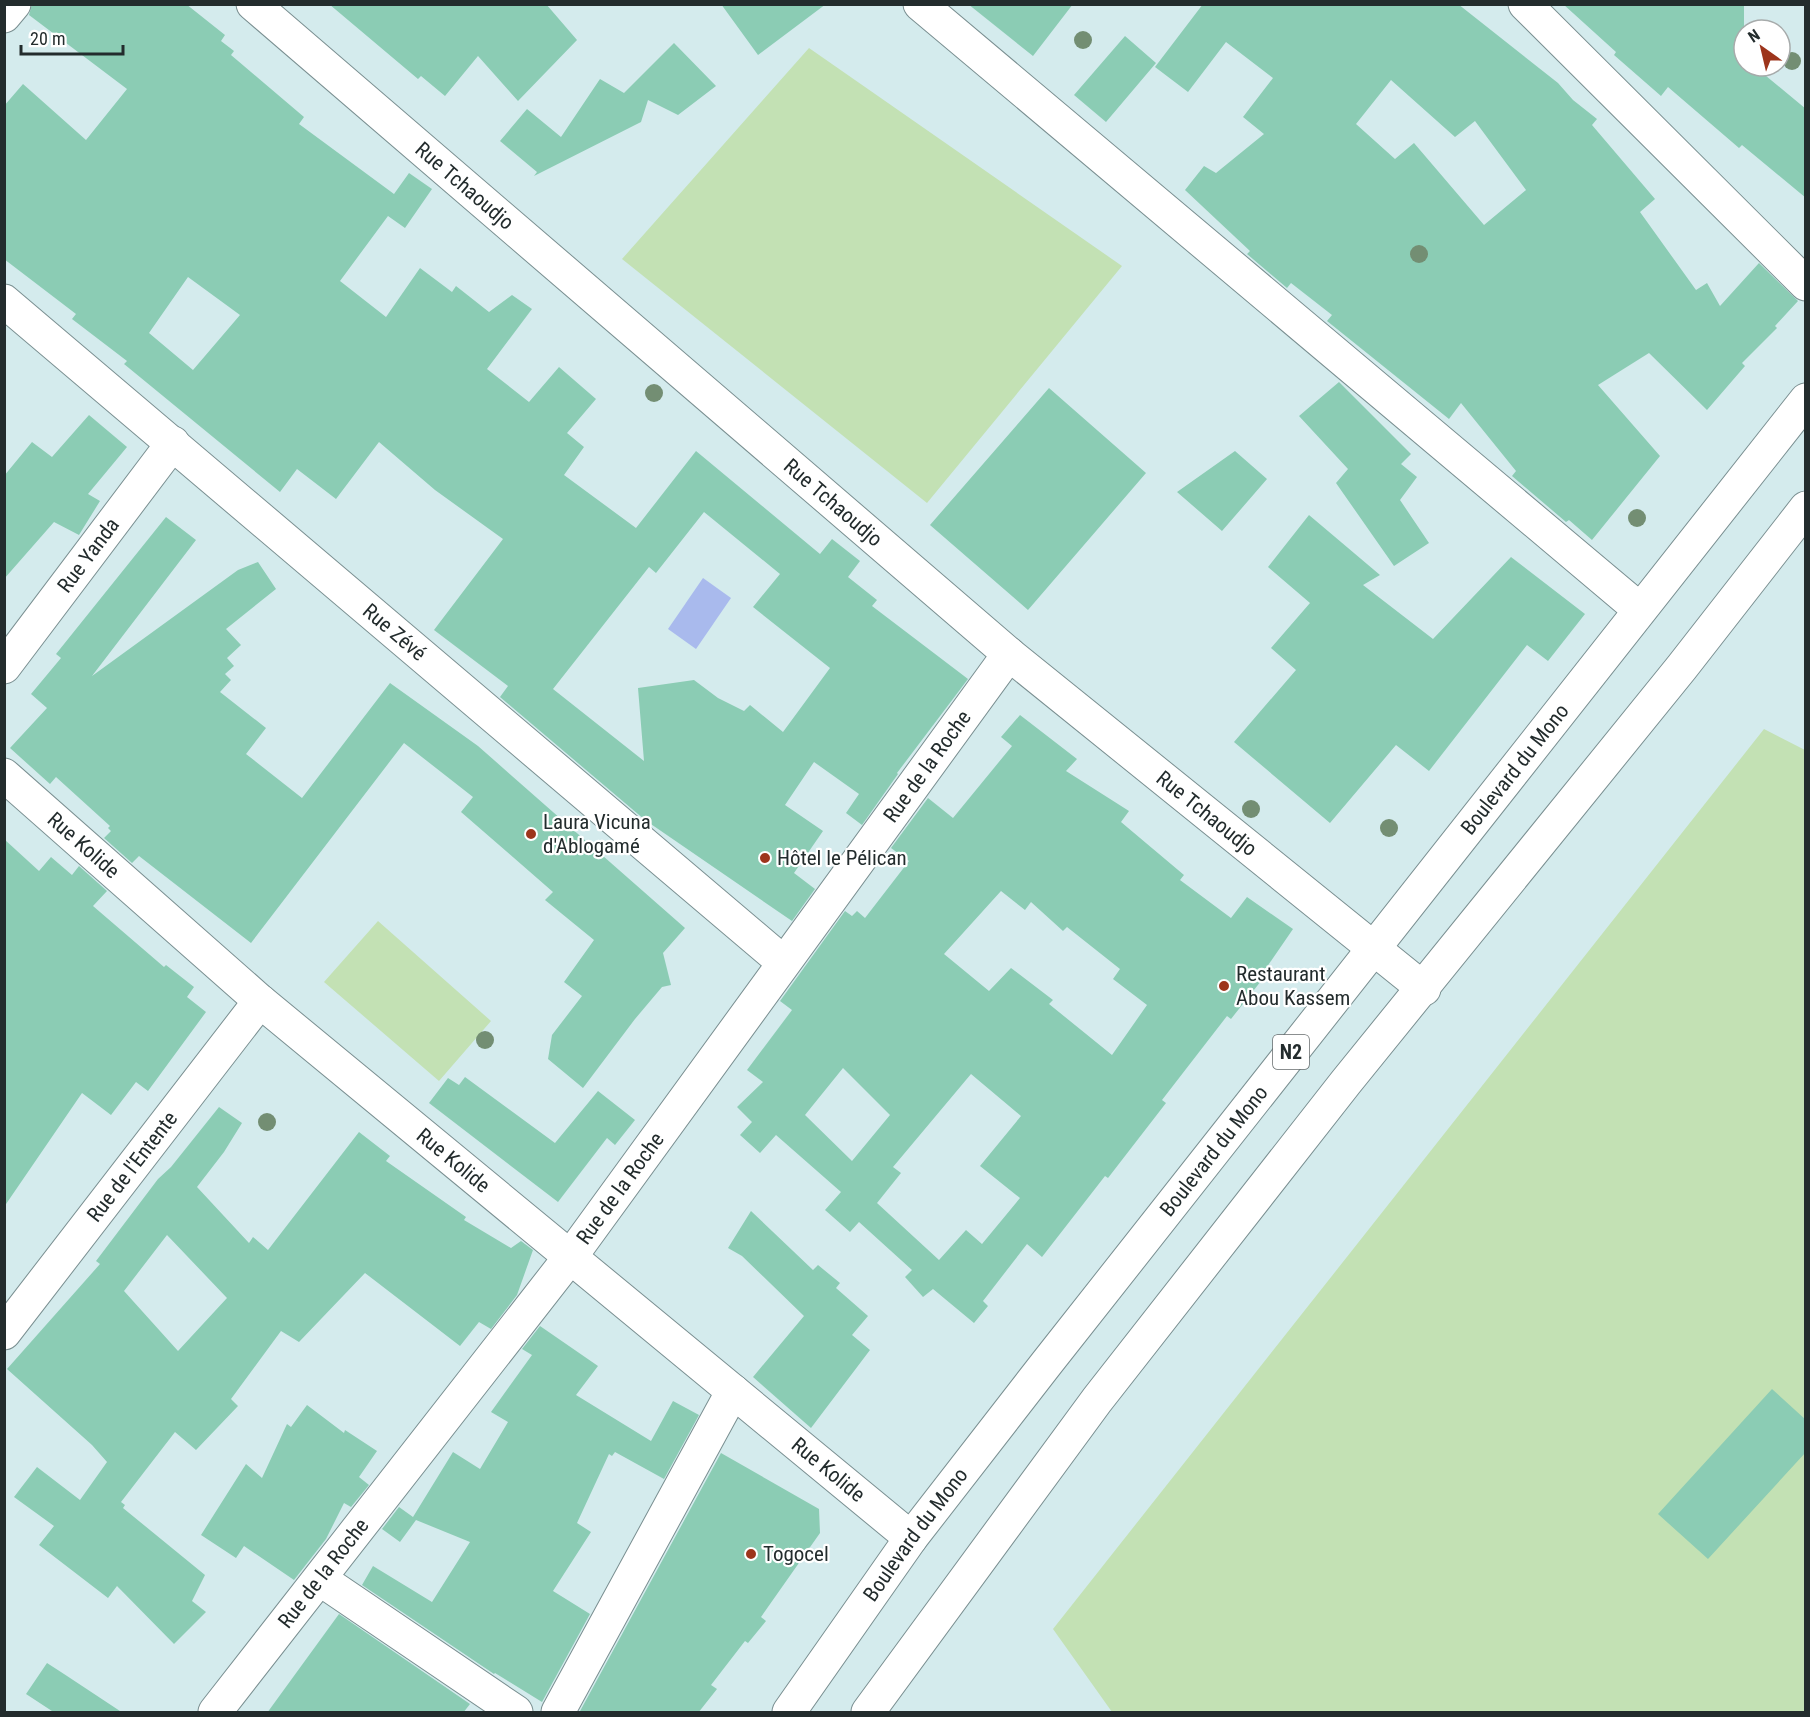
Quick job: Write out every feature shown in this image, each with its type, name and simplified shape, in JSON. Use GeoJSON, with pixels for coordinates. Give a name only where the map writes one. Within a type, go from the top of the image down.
{"type":"FeatureCollection","features":[{"type":"Feature","properties":{"kind":"main road"},"geometry":{"type":"LineString","coordinates":[[4,16],[14,4]]}},
{"type":"Feature","properties":{"kind":"main road","name":"Rue Tchaoudjo"},"geometry":{"type":"LineString","coordinates":[[253,4],[1009,654],[1424,989]]}},
{"type":"Feature","properties":{"kind":"main road"},"geometry":{"type":"LineString","coordinates":[[920,4],[1639,609]]}},
{"type":"Feature","properties":{"kind":"main road"},"geometry":{"type":"LineString","coordinates":[[1525,4],[1806,284]]}},
{"type":"Feature","properties":{"kind":"main road","name":"Rue Zévé"},"geometry":{"type":"LineString","coordinates":[[4,301],[783,962]]}},
{"type":"Feature","properties":{"kind":"main road","name":"Boulevard du Mono"},"geometry":{"type":"LineString","coordinates":[[789,1713],[911,1538],[1256,1097],[1376,948],[1639,609],[1806,400]]}},
{"type":"Feature","properties":{"kind":"main road","name":"Rue Yanda"},"geometry":{"type":"LineString","coordinates":[[4,668],[173,443]]}},
{"type":"Feature","properties":{"kind":"main road"},"geometry":{"type":"LineString","coordinates":[[868,1713],[1097,1400],[1346,1082],[1424,989],[1806,508]]}},
{"type":"Feature","properties":{"kind":"main road","name":"Rue de la Roche"},"geometry":{"type":"LineString","coordinates":[[215,1713],[571,1257],[783,962],[1009,654]]}},
{"type":"Feature","properties":{"kind":"main road","name":"Rue Kolide"},"geometry":{"type":"LineString","coordinates":[[4,775],[260,1001],[911,1538]]}},
{"type":"Feature","properties":{"kind":"main road","name":"Rue de l'Entente"},"geometry":{"type":"LineString","coordinates":[[4,1333],[260,1001]]}},
{"type":"Feature","properties":{"kind":"main road"},"geometry":{"type":"LineString","coordinates":[[558,1713],[733,1390]]}},
{"type":"Feature","properties":{"kind":"main road"},"geometry":{"type":"LineString","coordinates":[[320,1579],[516,1713]]}},
{"type":"Feature","properties":{"kind":"green space"},"geometry":{"type":"Polygon","coordinates":[[[809,48],[1122,266],[927,503],[622,259],[809,48]]]}},
{"type":"Feature","properties":{"kind":"green space"},"geometry":{"type":"Polygon","coordinates":[[[1764,729],[1805,750],[1805,1712],[1112,1712],[1053,1629],[1764,729]]]}},
{"type":"Feature","properties":{"kind":"green space"},"geometry":{"type":"Polygon","coordinates":[[[378,921],[491,1021],[439,1081],[324,982],[378,921]]]}},
{"type":"Feature","properties":{"kind":"water"},"geometry":{"type":"Polygon","coordinates":[[[703,578],[731,598],[696,649],[668,629],[703,578]]]}},
{"type":"Feature","properties":{"kind":"building"},"geometry":{"type":"Polygon","coordinates":[[[32,4],[186,4],[225,35],[221,41],[234,51],[231,55],[304,117],[299,124],[394,194],[409,173],[432,189],[405,228],[388,216],[340,281],[386,317],[420,268],[452,292],[456,286],[489,312],[512,295],[532,309],[487,369],[529,402],[559,367],[596,399],[567,433],[584,447],[564,475],[636,528],[696,451],[820,554],[832,539],[860,561],[848,577],[877,600],[872,606],[968,679],[897,773],[862,825],[846,813],[859,794],[814,762],[785,805],[823,831],[794,873],[815,889],[792,921],[645,820],[500,697],[508,686],[434,630],[503,539],[435,490],[379,442],[336,499],[297,469],[280,492],[124,364],[127,361],[72,319],[76,314],[4,259],[4,106],[23,84],[86,140],[127,89],[29,15],[32,4]],[[188,277],[149,333],[193,370],[240,315],[188,277]],[[704,512],[656,573],[649,567],[553,689],[644,761],[638,688],[694,680],[718,698],[744,711],[750,705],[783,732],[830,668],[753,607],[780,574],[704,512]]]}},
{"type":"Feature","properties":{"kind":"building"},"geometry":{"type":"Polygon","coordinates":[[[329,4],[546,4],[577,40],[518,101],[478,56],[445,96],[421,76],[418,79],[329,4]]]}},
{"type":"Feature","properties":{"kind":"building"},"geometry":{"type":"Polygon","coordinates":[[[721,4],[826,4],[758,55],[721,4]]]}},
{"type":"Feature","properties":{"kind":"building"},"geometry":{"type":"Polygon","coordinates":[[[968,4],[1073,4],[1033,56],[968,4]]]}},
{"type":"Feature","properties":{"kind":"building"},"geometry":{"type":"Polygon","coordinates":[[[1203,4],[1458,4],[1558,83],[1573,100],[1597,119],[1592,125],[1655,199],[1640,212],[1696,290],[1707,283],[1720,306],[1759,263],[1798,301],[1775,326],[1777,328],[1742,363],[1745,366],[1707,410],[1649,353],[1598,385],[1660,456],[1592,540],[1569,520],[1566,522],[1512,476],[1516,471],[1461,403],[1449,419],[1327,321],[1332,315],[1291,283],[1287,288],[1247,254],[1250,251],[1185,190],[1204,166],[1216,173],[1264,134],[1243,117],[1273,78],[1226,42],[1188,92],[1155,67],[1203,4]],[[1391,80],[1356,124],[1395,159],[1414,143],[1484,225],[1526,190],[1475,121],[1455,137],[1391,80]]]}},
{"type":"Feature","properties":{"kind":"building"},"geometry":{"type":"Polygon","coordinates":[[[1563,4],[1744,4],[1744,18],[1732,18],[1732,78],[1769,78],[1806,109],[1806,198],[1742,145],[1739,148],[1668,87],[1661,96],[1614,55],[1616,52],[1563,4]]]}},
{"type":"Feature","properties":{"kind":"building"},"geometry":{"type":"Polygon","coordinates":[[[1125,36],[1156,63],[1106,122],[1074,95],[1125,36]]]}},
{"type":"Feature","properties":{"kind":"building"},"geometry":{"type":"Polygon","coordinates":[[[674,43],[716,86],[678,115],[648,100],[641,122],[534,176],[537,172],[500,141],[527,109],[561,137],[600,79],[624,93],[674,43]]]}},
{"type":"Feature","properties":{"kind":"building"},"geometry":{"type":"Polygon","coordinates":[[[1339,382],[1411,454],[1401,464],[1417,477],[1400,500],[1429,543],[1394,566],[1336,483],[1348,469],[1299,416],[1339,382]]]}},
{"type":"Feature","properties":{"kind":"building"},"geometry":{"type":"Polygon","coordinates":[[[1049,388],[1146,473],[1028,610],[930,525],[1049,388]]]}},
{"type":"Feature","properties":{"kind":"building"},"geometry":{"type":"Polygon","coordinates":[[[89,415],[127,447],[88,494],[100,501],[79,535],[54,522],[4,579],[4,476],[32,442],[52,457],[89,415]]]}},
{"type":"Feature","properties":{"kind":"building"},"geometry":{"type":"Polygon","coordinates":[[[1235,451],[1267,479],[1222,531],[1177,492],[1235,451]]]}},
{"type":"Feature","properties":{"kind":"building"},"geometry":{"type":"Polygon","coordinates":[[[1309,515],[1380,575],[1363,585],[1433,639],[1511,557],[1585,614],[1548,661],[1527,645],[1429,771],[1396,745],[1330,823],[1234,742],[1296,670],[1271,648],[1310,603],[1268,567],[1309,515]]]}},
{"type":"Feature","properties":{"kind":"building"},"geometry":{"type":"Polygon","coordinates":[[[166,517],[196,540],[92,676],[238,570],[258,562],[276,589],[226,629],[241,645],[227,658],[234,666],[225,674],[231,680],[220,692],[266,728],[246,754],[302,798],[390,683],[478,746],[685,928],[663,953],[671,985],[662,987],[583,1088],[548,1059],[552,1035],[582,996],[564,982],[594,940],[545,900],[553,892],[461,812],[473,797],[404,743],[251,943],[139,856],[132,863],[104,838],[111,831],[108,828],[110,826],[56,777],[50,784],[10,748],[47,708],[31,694],[61,658],[56,654],[166,517]]]}},
{"type":"Feature","properties":{"kind":"building"},"geometry":{"type":"Polygon","coordinates":[[[1020,715],[1077,759],[1066,771],[1129,811],[1121,822],[1184,875],[1180,880],[1231,918],[1247,897],[1293,929],[1262,974],[1265,976],[1231,1019],[1227,1016],[1162,1100],[1166,1103],[1108,1178],[1105,1176],[1042,1257],[1027,1244],[983,1301],[988,1306],[974,1323],[933,1289],[923,1297],[905,1277],[912,1270],[859,1222],[850,1232],[825,1210],[841,1192],[776,1135],[760,1153],[740,1135],[752,1122],[737,1107],[763,1082],[747,1070],[792,1010],[780,1001],[845,911],[852,916],[857,911],[865,918],[909,861],[891,848],[928,798],[953,818],[1012,746],[1001,737],[1020,715]],[[1001,891],[944,954],[989,991],[1011,968],[1053,1000],[1049,1004],[1112,1055],[1147,1005],[1113,979],[1120,969],[1067,927],[1063,931],[1031,902],[1025,910],[1001,891]],[[843,1068],[805,1115],[852,1161],[890,1115],[843,1068]],[[971,1074],[893,1167],[901,1173],[877,1203],[939,1260],[966,1230],[982,1244],[1020,1198],[980,1166],[1021,1116],[971,1074]]]}},
{"type":"Feature","properties":{"kind":"building"},"geometry":{"type":"Polygon","coordinates":[[[4,839],[39,871],[51,857],[72,875],[79,866],[107,891],[93,906],[164,967],[166,965],[194,987],[187,997],[206,1012],[148,1091],[136,1082],[111,1115],[82,1093],[4,1207],[4,839]]]}},
{"type":"Feature","properties":{"kind":"building"},"geometry":{"type":"Polygon","coordinates":[[[465,1077],[555,1143],[598,1091],[635,1120],[615,1145],[607,1138],[558,1202],[429,1103],[448,1078],[459,1085],[465,1077]]]}},
{"type":"Feature","properties":{"kind":"building"},"geometry":{"type":"Polygon","coordinates":[[[219,1107],[242,1123],[224,1152],[197,1187],[249,1243],[253,1237],[268,1250],[359,1132],[390,1156],[386,1161],[466,1217],[464,1220],[511,1248],[521,1241],[533,1250],[517,1295],[491,1329],[479,1322],[460,1346],[365,1273],[299,1342],[281,1331],[231,1399],[238,1406],[196,1450],[175,1432],[121,1502],[125,1505],[123,1508],[205,1575],[192,1601],[206,1612],[174,1644],[117,1586],[108,1598],[39,1545],[54,1526],[14,1497],[37,1467],[80,1500],[107,1462],[92,1445],[7,1369],[100,1264],[96,1261],[158,1179],[171,1167],[219,1107]],[[167,1235],[124,1291],[178,1351],[227,1298],[167,1235]]]}},
{"type":"Feature","properties":{"kind":"building"},"geometry":{"type":"Polygon","coordinates":[[[751,1211],[813,1270],[818,1265],[840,1283],[836,1288],[868,1316],[852,1335],[870,1350],[811,1428],[753,1377],[804,1316],[742,1256],[728,1248],[751,1211]]]}},
{"type":"Feature","properties":{"kind":"building"},"geometry":{"type":"Polygon","coordinates":[[[540,1326],[598,1366],[576,1395],[651,1441],[673,1401],[699,1415],[664,1479],[615,1452],[612,1456],[609,1454],[577,1523],[591,1532],[553,1591],[590,1614],[542,1702],[494,1674],[362,1585],[373,1566],[432,1602],[470,1542],[416,1520],[400,1542],[382,1529],[399,1507],[413,1517],[453,1452],[480,1469],[508,1422],[491,1412],[532,1355],[522,1349],[540,1326]]]}},
{"type":"Feature","properties":{"kind":"building"},"geometry":{"type":"Polygon","coordinates":[[[1772,1389],[1806,1420],[1806,1452],[1708,1559],[1658,1514],[1772,1389]]]}},
{"type":"Feature","properties":{"kind":"building"},"geometry":{"type":"Polygon","coordinates":[[[307,1405],[344,1433],[345,1430],[377,1451],[359,1477],[369,1485],[351,1507],[344,1503],[326,1539],[294,1580],[244,1546],[236,1558],[201,1535],[246,1464],[262,1478],[287,1424],[291,1427],[307,1405]]]}},
{"type":"Feature","properties":{"kind":"building"},"geometry":{"type":"Polygon","coordinates":[[[721,1453],[819,1509],[820,1533],[761,1617],[766,1621],[748,1643],[745,1641],[711,1685],[717,1689],[698,1713],[579,1713],[721,1453]]]}},
{"type":"Feature","properties":{"kind":"building"},"geometry":{"type":"Polygon","coordinates":[[[339,1614],[470,1704],[463,1713],[267,1713],[339,1614]]]}},
{"type":"Feature","properties":{"kind":"building"},"geometry":{"type":"Polygon","coordinates":[[[47,1663],[123,1713],[55,1713],[26,1694],[47,1663]]]}},
{"type":"Feature","properties":{"kind":"place","name":"Laura Vicuna d'Ablogamé"},"geometry":{"type":"Point","coordinates":[531,834]}},
{"type":"Feature","properties":{"kind":"place","name":"Hôtel le Pélican"},"geometry":{"type":"Point","coordinates":[765,858]}},
{"type":"Feature","properties":{"kind":"place","name":"Restaurant Abou Kassem"},"geometry":{"type":"Point","coordinates":[1224,986]}},
{"type":"Feature","properties":{"kind":"place","name":"Togocel"},"geometry":{"type":"Point","coordinates":[751,1554]}}]}
